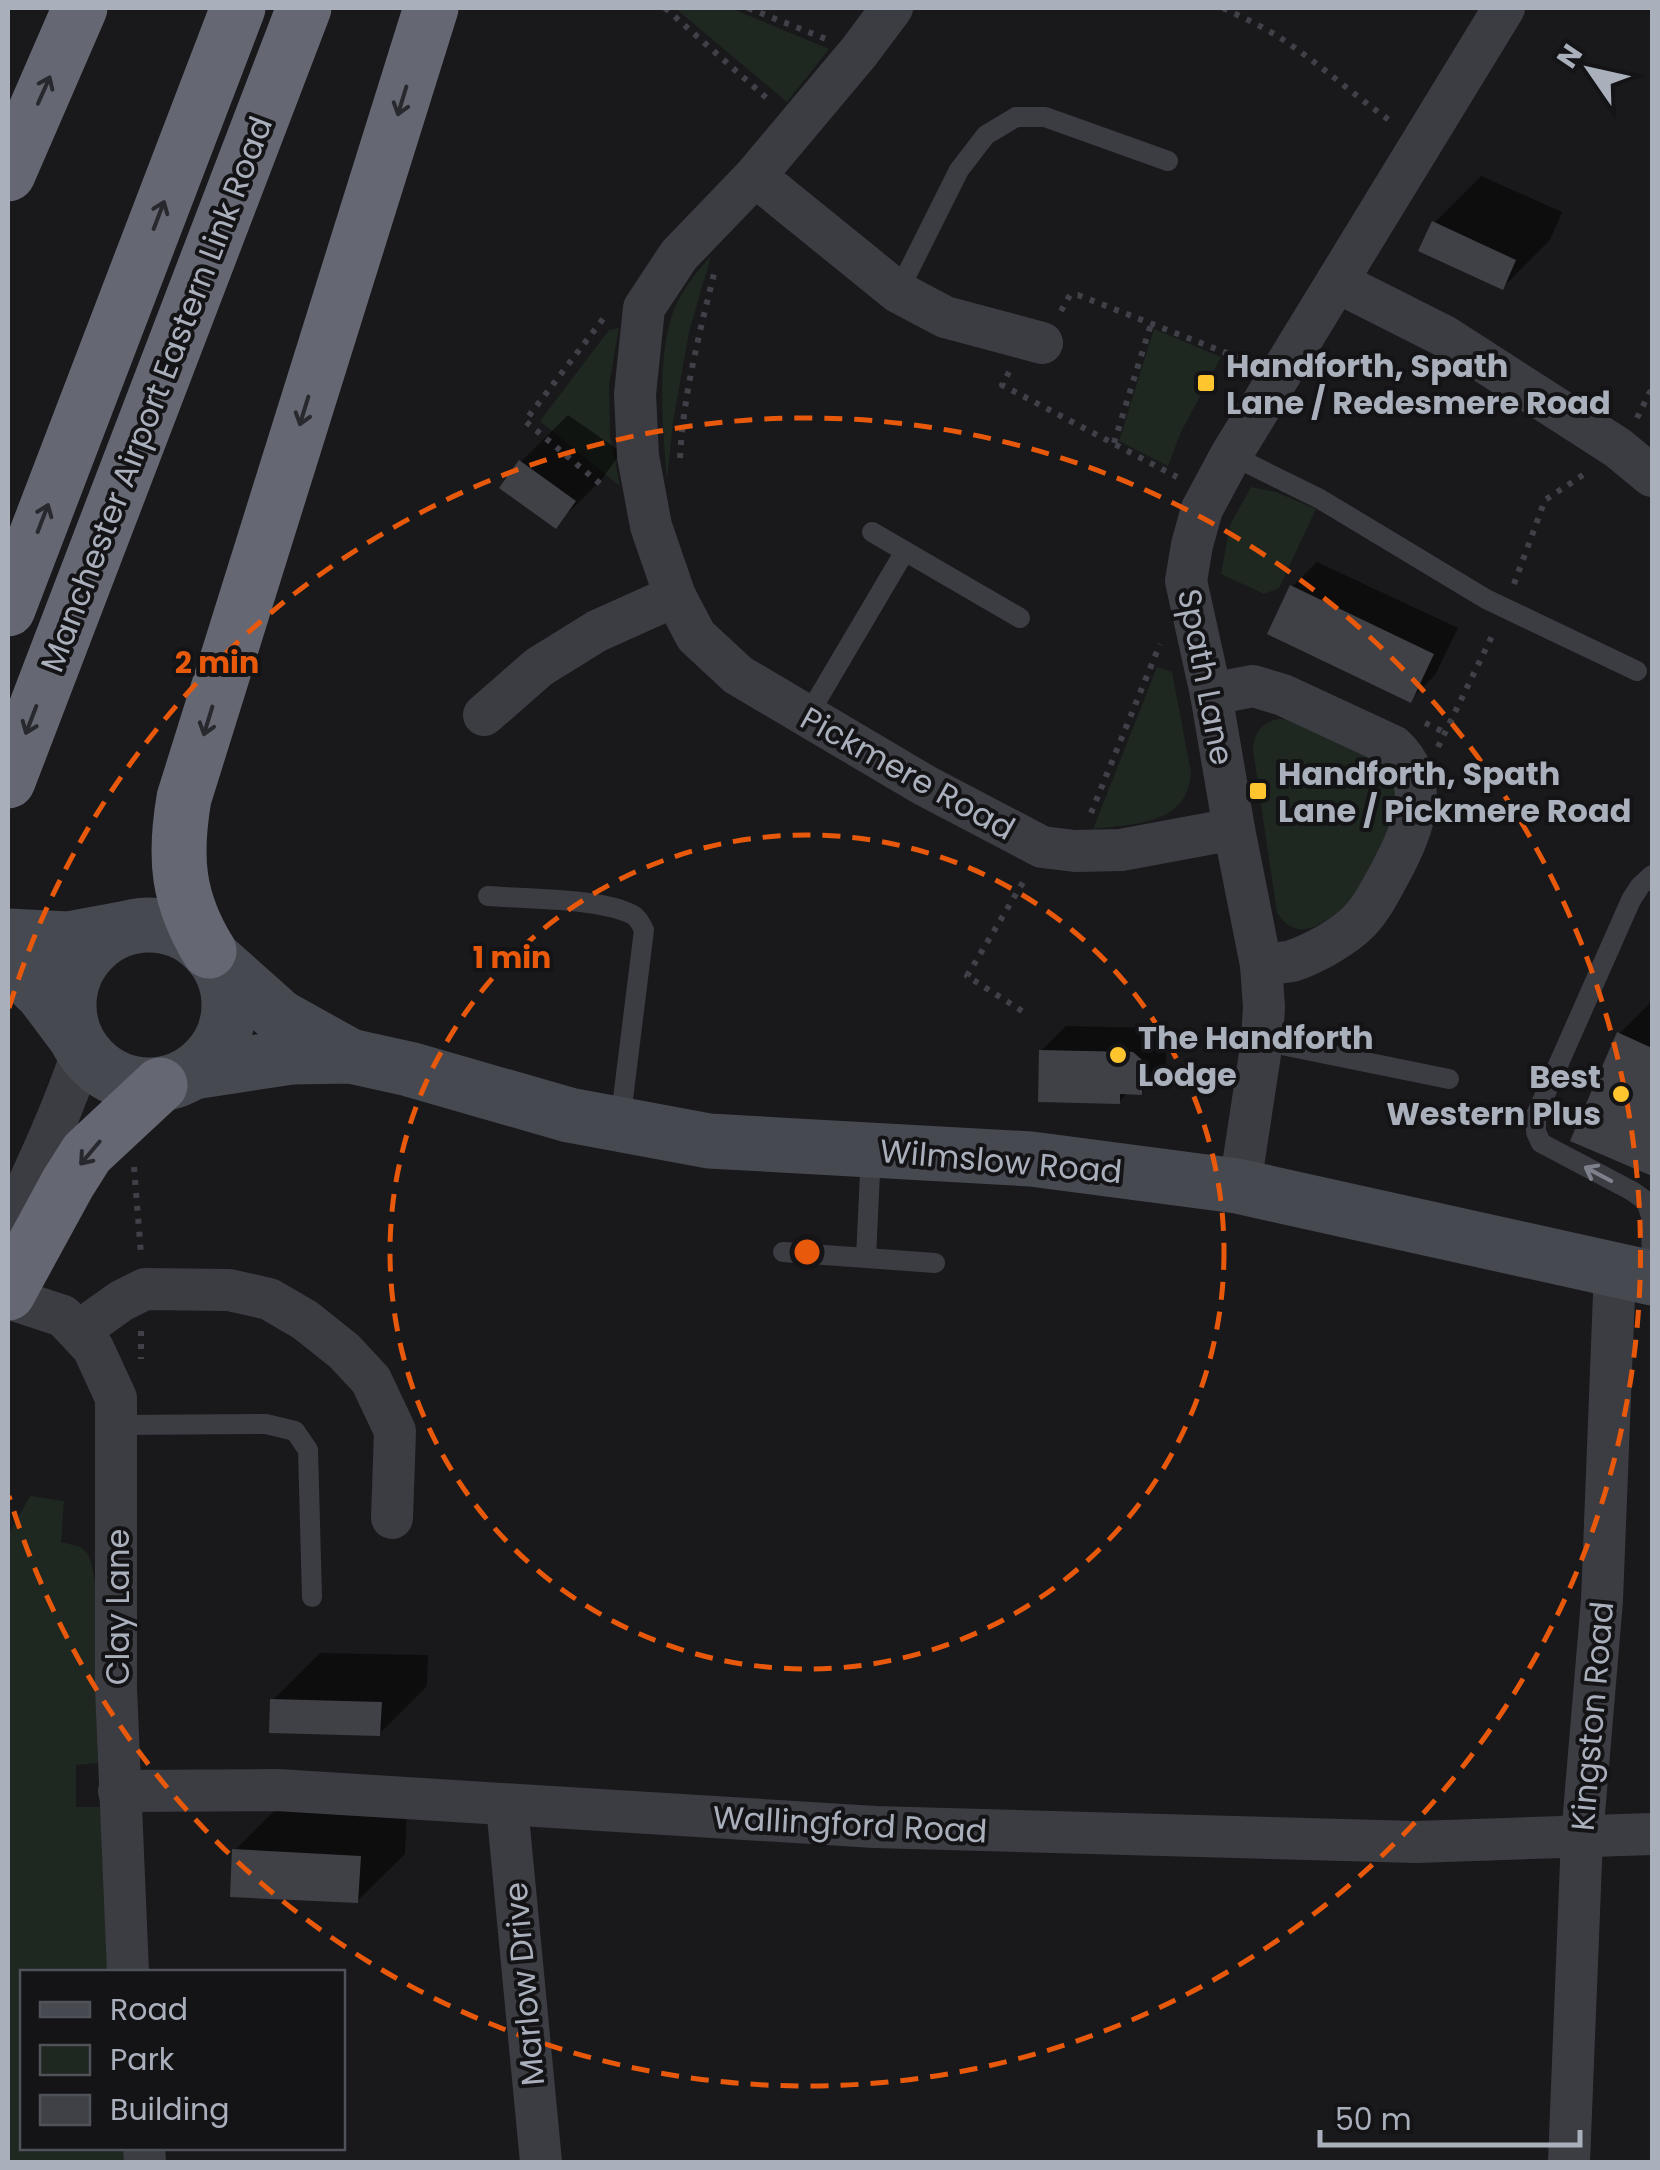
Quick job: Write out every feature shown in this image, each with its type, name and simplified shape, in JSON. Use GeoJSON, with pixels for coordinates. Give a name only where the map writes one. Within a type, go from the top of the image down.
{"type":"FeatureCollection","features":[{"type":"Feature","properties":{"kind":"highway"},"geometry":{"type":"LineString","coordinates":[[8,174],[80,8]]}},
{"type":"Feature","properties":{"kind":"highway","name":"Manchester Airport Eastern Link Road"},"geometry":{"type":"LineString","coordinates":[[8,610],[238,8]]}},
{"type":"Feature","properties":{"kind":"highway","name":"Manchester Airport Eastern Link Road"},"geometry":{"type":"LineString","coordinates":[[8,780],[304,8]]}},
{"type":"Feature","properties":{"kind":"highway"},"geometry":{"type":"LineString","coordinates":[[212,956],[194,927],[180,882],[178,842],[184,798],[431,8]]}},
{"type":"Feature","properties":{"kind":"highway"},"geometry":{"type":"LineString","coordinates":[[8,1296],[68,1183],[88,1154],[176,1078]]}},
{"type":"Feature","properties":{"kind":"main road"},"geometry":{"type":"LineString","coordinates":[[8,936],[68,939],[148,924],[189,935],[212,956],[224,975],[229,1012],[225,1032],[215,1050],[176,1078],[131,1083],[96,1065],[43,994],[8,960]]}},
{"type":"Feature","properties":{"kind":"main road"},"geometry":{"type":"LineString","coordinates":[[79,1044],[69,1012],[76,972],[104,938],[122,929]]}},
{"type":"Feature","properties":{"kind":"main road","name":"Wilmslow Road"},"geometry":{"type":"LineString","coordinates":[[212,956],[280,1017],[350,1056]]}},
{"type":"Feature","properties":{"kind":"main road","name":"Wilmslow Road"},"geometry":{"type":"LineString","coordinates":[[176,1078],[291,1057],[350,1056],[410,1069],[569,1116],[709,1141],[1030,1159],[1237,1186],[1640,1275]]}},
{"type":"Feature","properties":{"kind":"street","name":"Pickmere Road"},"geometry":{"type":"LineString","coordinates":[[892,8],[755,176],[679,255],[644,308],[635,394],[638,456],[651,526],[675,596],[696,636],[738,675],[924,786],[1058,849]]}},
{"type":"Feature","properties":{"kind":"street","name":"Spath Lane"},"geometry":{"type":"LineString","coordinates":[[1237,1186],[1262,1041],[1264,1007],[1261,965],[1186,581],[1192,544],[1209,494],[1231,455],[1504,8]]}},
{"type":"Feature","properties":{"kind":"street"},"geometry":{"type":"LineString","coordinates":[[755,176],[898,292],[945,317],[1034,341]]}},
{"type":"Feature","properties":{"kind":"street"},"geometry":{"type":"LineString","coordinates":[[1336,282],[1444,336],[1618,448],[1652,476]]}},
{"type":"Feature","properties":{"kind":"street"},"geometry":{"type":"LineString","coordinates":[[484,715],[538,667],[596,631],[675,596]]}},
{"type":"Feature","properties":{"kind":"street"},"geometry":{"type":"LineString","coordinates":[[1211,694],[1254,686],[1284,695],[1393,746],[1416,783],[1416,816],[1371,907],[1332,942],[1292,961],[1261,965]]}},
{"type":"Feature","properties":{"kind":"street"},"geometry":{"type":"LineString","coordinates":[[1058,849],[1121,850],[1234,829]]}},
{"type":"Feature","properties":{"kind":"street"},"geometry":{"type":"LineString","coordinates":[[8,1228],[73,1080],[79,1044]]}},
{"type":"Feature","properties":{"kind":"street","name":"Kingston Road"},"geometry":{"type":"LineString","coordinates":[[1568,2162],[1582,1837],[1602,1600],[1640,1275]]}},
{"type":"Feature","properties":{"kind":"street"},"geometry":{"type":"LineString","coordinates":[[8,1296],[63,1316],[79,1331],[120,1301],[145,1289],[228,1290],[269,1299],[344,1350],[370,1380],[395,1430],[392,1518]]}},
{"type":"Feature","properties":{"kind":"street","name":"Clay Lane"},"geometry":{"type":"LineString","coordinates":[[79,1331],[92,1348],[116,1398],[116,1688],[128,1970]]}},
{"type":"Feature","properties":{"kind":"street","name":"Wallingford Road"},"geometry":{"type":"LineString","coordinates":[[119,1791],[278,1790],[875,1828],[1416,1842],[1652,1834]]}},
{"type":"Feature","properties":{"kind":"street","name":"Marlow Drive"},"geometry":{"type":"LineString","coordinates":[[507,1806],[541,2162]]}},
{"type":"Feature","properties":{"kind":"lane"},"geometry":{"type":"LineString","coordinates":[[898,292],[959,170],[986,135],[1016,118],[1045,117],[1168,161]]}},
{"type":"Feature","properties":{"kind":"lane"},"geometry":{"type":"LineString","coordinates":[[1231,455],[1320,499],[1486,599],[1637,671]]}},
{"type":"Feature","properties":{"kind":"lane"},"geometry":{"type":"LineString","coordinates":[[872,532],[1020,618]]}},
{"type":"Feature","properties":{"kind":"lane"},"geometry":{"type":"LineString","coordinates":[[806,717],[905,551]]}},
{"type":"Feature","properties":{"kind":"lane"},"geometry":{"type":"LineString","coordinates":[[1640,1275],[1652,1216],[1646,1201],[1541,1143],[1536,1115],[1623,918],[1640,886],[1652,875]]}},
{"type":"Feature","properties":{"kind":"lane"},"geometry":{"type":"LineString","coordinates":[[488,896],[596,904],[639,919],[644,930],[620,1125]]}},
{"type":"Feature","properties":{"kind":"lane"},"geometry":{"type":"LineString","coordinates":[[1262,1041],[1450,1080]]}},
{"type":"Feature","properties":{"kind":"lane"},"geometry":{"type":"LineString","coordinates":[[866,1258],[871,1150]]}},
{"type":"Feature","properties":{"kind":"lane"},"geometry":{"type":"LineString","coordinates":[[783,1252],[935,1263]]}},
{"type":"Feature","properties":{"kind":"lane"},"geometry":{"type":"LineString","coordinates":[[116,1425],[266,1424],[295,1431],[308,1450],[312,1597]]}},
{"type":"Feature","properties":{"kind":"path"},"geometry":{"type":"LineString","coordinates":[[665,8],[797,125]]}},
{"type":"Feature","properties":{"kind":"path"},"geometry":{"type":"LineString","coordinates":[[748,8],[859,52]]}},
{"type":"Feature","properties":{"kind":"path"},"geometry":{"type":"LineString","coordinates":[[1223,8],[1284,40],[1352,94],[1422,142]]}},
{"type":"Feature","properties":{"kind":"path"},"geometry":{"type":"LineString","coordinates":[[680,462],[682,423],[715,271]]}},
{"type":"Feature","properties":{"kind":"path"},"geometry":{"type":"LineString","coordinates":[[1209,494],[1002,385],[1070,296],[1078,295],[1280,374]]}},
{"type":"Feature","properties":{"kind":"path"},"geometry":{"type":"LineString","coordinates":[[644,308],[608,313],[524,421],[651,526]]}},
{"type":"Feature","properties":{"kind":"path"},"geometry":{"type":"LineString","coordinates":[[1114,444],[1152,324]]}},
{"type":"Feature","properties":{"kind":"path"},"geometry":{"type":"LineString","coordinates":[[1416,783],[1446,733],[1505,608],[1545,500],[1618,448]]}},
{"type":"Feature","properties":{"kind":"path"},"geometry":{"type":"LineString","coordinates":[[1022,1011],[967,976],[1029,873],[1058,849],[1186,581]]}},
{"type":"Feature","properties":{"kind":"path"},"geometry":{"type":"LineString","coordinates":[[134,1155],[141,1254]]}},
{"type":"Feature","properties":{"kind":"green space"},"geometry":{"type":"Polygon","coordinates":[[[675,8],[730,8],[829,49],[787,102],[675,8]]]}},
{"type":"Feature","properties":{"kind":"green space"},"geometry":{"type":"Polygon","coordinates":[[[711,256],[689,332],[667,480],[662,401],[666,341],[681,295],[711,256]]]}},
{"type":"Feature","properties":{"kind":"green space"},"geometry":{"type":"Polygon","coordinates":[[[619,328],[609,385],[610,436],[620,486],[540,421],[609,330],[619,328]]]}},
{"type":"Feature","properties":{"kind":"green space"},"geometry":{"type":"Polygon","coordinates":[[[1154,329],[1221,357],[1181,432],[1168,466],[1119,441],[1154,329]]]}},
{"type":"Feature","properties":{"kind":"green space"},"geometry":{"type":"Polygon","coordinates":[[[1251,487],[1276,492],[1316,509],[1279,588],[1264,594],[1221,574],[1230,525],[1251,487]]]}},
{"type":"Feature","properties":{"kind":"green space"},"geometry":{"type":"Polygon","coordinates":[[[1157,667],[1172,672],[1191,772],[1188,789],[1180,803],[1157,818],[1093,829],[1157,667]]]}},
{"type":"Feature","properties":{"kind":"green space"},"geometry":{"type":"Polygon","coordinates":[[[1279,719],[1304,724],[1370,758],[1388,774],[1397,799],[1395,824],[1360,895],[1328,919],[1305,929],[1291,927],[1277,913],[1253,750],[1260,729],[1279,719]]]}},
{"type":"Feature","properties":{"kind":"green space"},"geometry":{"type":"Polygon","coordinates":[[[30,1496],[64,1501],[61,1542],[81,1547],[92,1565],[96,1588],[100,1763],[76,1765],[76,1807],[104,1807],[111,1970],[20,1970],[20,2150],[130,2150],[132,2162],[8,2162],[8,1535],[30,1496]]]}},
{"type":"Feature","properties":{"kind":"building"},"geometry":{"type":"Polygon","coordinates":[[[1432,221],[1516,260],[1503,290],[1418,251],[1432,221]]]}},
{"type":"Feature","properties":{"kind":"building"},"geometry":{"type":"Polygon","coordinates":[[[519,460],[576,501],[556,529],[499,488],[519,460]]]}},
{"type":"Feature","properties":{"kind":"building"},"geometry":{"type":"Polygon","coordinates":[[[1290,585],[1434,654],[1411,703],[1267,634],[1290,585]]]}},
{"type":"Feature","properties":{"kind":"building","name":"Best Western Plus"},"geometry":{"type":"Polygon","coordinates":[[[1617,1032],[1652,1048],[1652,1176],[1570,1141],[1617,1032]]]}},
{"type":"Feature","properties":{"kind":"building"},"geometry":{"type":"Polygon","coordinates":[[[1039,1050],[1133,1052],[1142,1060],[1142,1095],[1120,1094],[1120,1104],[1038,1102],[1039,1050]]]}},
{"type":"Feature","properties":{"kind":"building"},"geometry":{"type":"Polygon","coordinates":[[[270,1699],[382,1702],[380,1736],[269,1733],[270,1699]]]}},
{"type":"Feature","properties":{"kind":"building"},"geometry":{"type":"Polygon","coordinates":[[[232,1849],[361,1856],[358,1903],[230,1897],[232,1849]]]}},
{"type":"Feature","properties":{"kind":"place","name":"Handforth, Spath Lane / Redesmere Road"},"geometry":{"type":"Point","coordinates":[1206,383]}},
{"type":"Feature","properties":{"kind":"place","name":"Handforth, Spath Lane / Pickmere Road"},"geometry":{"type":"Point","coordinates":[1258,791]}},
{"type":"Feature","properties":{"kind":"place","name":"The Handforth Lodge"},"geometry":{"type":"Point","coordinates":[1118,1055]}},
{"type":"Feature","properties":{"kind":"place","name":"Best Western Plus"},"geometry":{"type":"Point","coordinates":[1621,1094]}}]}
